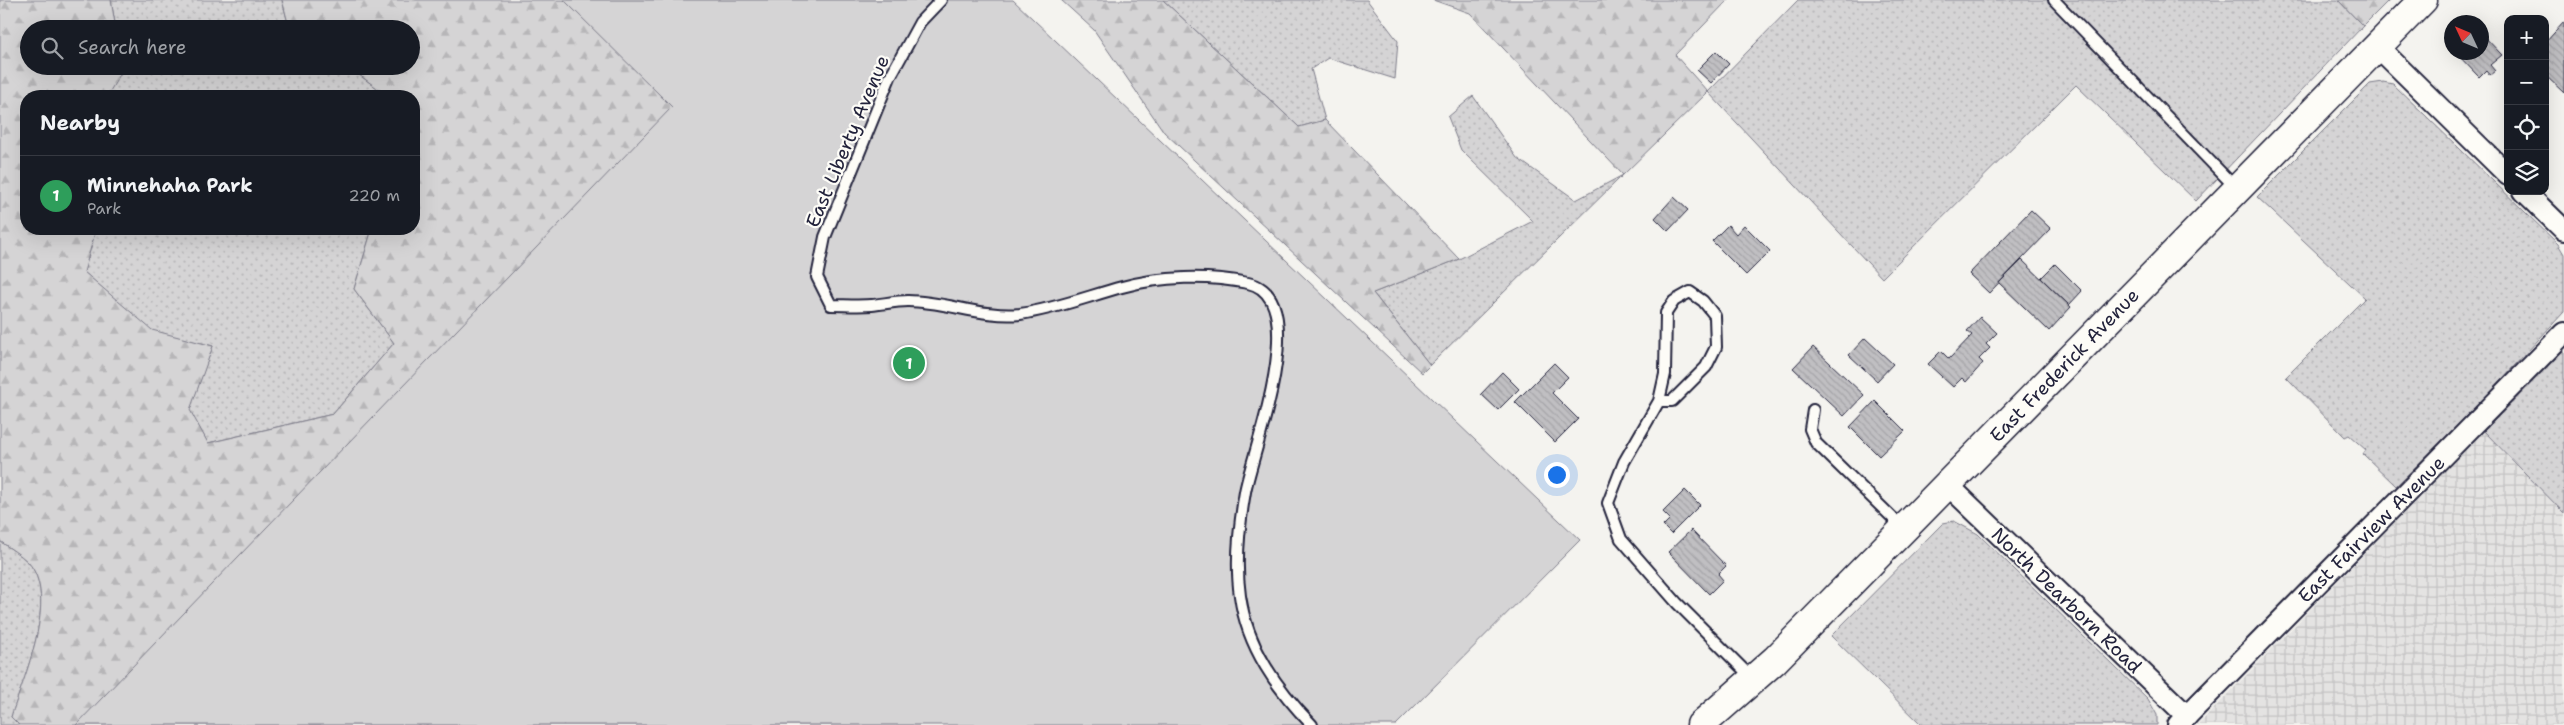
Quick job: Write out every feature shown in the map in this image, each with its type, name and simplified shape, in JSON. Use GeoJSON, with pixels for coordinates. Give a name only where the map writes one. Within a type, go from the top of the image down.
{"type":"FeatureCollection","features":[{"type":"Feature","properties":{"kind":"main road","name":"East Frederick Avenue"},"geometry":{"type":"LineString","coordinates":[[1701,725],[1754,680],[2422,0]]}},
{"type":"Feature","properties":{"kind":"street"},"geometry":{"type":"LineString","coordinates":[[2378,46],[2504,171]]}},
{"type":"Feature","properties":{"kind":"street"},"geometry":{"type":"LineString","coordinates":[[2528,195],[2564,230]]}},
{"type":"Feature","properties":{"kind":"street","name":"East Fairview Avenue"},"geometry":{"type":"LineString","coordinates":[[2182,721],[2564,333]]}},
{"type":"Feature","properties":{"kind":"street","name":"North Dearborn Road"},"geometry":{"type":"LineString","coordinates":[[1947,484],[2182,721]]}},
{"type":"Feature","properties":{"kind":"lane","name":"East Liberty Avenue"},"geometry":{"type":"LineString","coordinates":[[941,0],[920,22],[890,77],[825,237],[817,276],[831,304],[869,305],[907,301],[1019,314],[1124,287],[1189,278],[1218,278],[1250,283],[1266,292],[1275,308],[1277,326],[1274,380],[1245,490],[1237,556],[1240,598],[1256,652],[1274,682],[1312,725]]}},
{"type":"Feature","properties":{"kind":"lane"},"geometry":{"type":"LineString","coordinates":[[2054,0],[2237,189]]}},
{"type":"Feature","properties":{"kind":"lane"},"geometry":{"type":"LineString","coordinates":[[1658,401],[1672,401],[1706,367],[1716,347],[1715,316],[1702,301],[1690,292],[1674,302],[1666,313],[1664,374],[1658,401],[1624,462],[1608,504],[1621,539],[1677,603],[1754,680]]}},
{"type":"Feature","properties":{"kind":"lane"},"geometry":{"type":"LineString","coordinates":[[1813,410],[1810,429],[1816,443],[1904,529]]}},
{"type":"Feature","properties":{"kind":"shaded area"},"geometry":{"type":"Polygon","coordinates":[[[2484,431],[2564,513],[2564,725],[2198,725],[2484,431]]]}},
{"type":"Feature","properties":{"kind":"green space"},"geometry":{"type":"Polygon","coordinates":[[[0,0],[111,0],[114,20],[20,20],[20,75],[120,75],[111,90],[20,90],[20,235],[94,235],[84,272],[152,330],[213,346],[190,410],[208,443],[333,414],[394,343],[354,289],[370,235],[420,235],[420,90],[380,90],[359,75],[420,75],[420,20],[287,20],[282,0],[917,0],[920,725],[19,725],[11,717],[36,638],[41,596],[37,577],[28,562],[0,541],[0,0]]]}},
{"type":"Feature","properties":{"kind":"green space"},"geometry":{"type":"Polygon","coordinates":[[[111,0],[282,0],[287,20],[114,20],[111,0]]]}},
{"type":"Feature","properties":{"kind":"green space"},"geometry":{"type":"Polygon","coordinates":[[[564,0],[1013,0],[1580,540],[1396,725],[76,725],[672,107],[564,0]]]}},
{"type":"Feature","properties":{"kind":"green space"},"geometry":{"type":"Polygon","coordinates":[[[1061,0],[1163,0],[1299,127],[1325,120],[1459,259],[1373,293],[1430,365],[1422,373],[1164,132],[1094,30],[1061,0]]]}},
{"type":"Feature","properties":{"kind":"green space"},"geometry":{"type":"Polygon","coordinates":[[[1163,0],[1367,0],[1398,41],[1395,79],[1328,58],[1311,69],[1325,120],[1299,127],[1163,0]]]}},
{"type":"Feature","properties":{"kind":"green space"},"geometry":{"type":"Polygon","coordinates":[[[1433,0],[1728,0],[1675,55],[1708,92],[1623,175],[1470,13],[1433,0]]]}},
{"type":"Feature","properties":{"kind":"green space"},"geometry":{"type":"Polygon","coordinates":[[[1798,0],[2338,0],[2363,26],[2196,201],[2076,85],[1882,278],[1708,92],[1798,0]]]}},
{"type":"Feature","properties":{"kind":"green space"},"geometry":{"type":"Polygon","coordinates":[[[2338,0],[2389,0],[2363,26],[2338,0]]]}},
{"type":"Feature","properties":{"kind":"green space"},"geometry":{"type":"Polygon","coordinates":[[[118,75],[359,75],[380,90],[110,90],[118,75]]]}},
{"type":"Feature","properties":{"kind":"green space"},"geometry":{"type":"Polygon","coordinates":[[[2383,82],[2393,84],[2504,192],[2504,195],[2507,195],[2558,244],[2564,254],[2564,312],[2478,405],[2396,486],[2363,454],[2366,450],[2349,435],[2345,437],[2286,377],[2365,298],[2257,197],[2370,84],[2383,82]]]}},
{"type":"Feature","properties":{"kind":"green space"},"geometry":{"type":"Polygon","coordinates":[[[1473,96],[1517,158],[1576,200],[1623,175],[1430,365],[1373,293],[1459,259],[1533,221],[1461,150],[1448,117],[1473,96]]]}},
{"type":"Feature","properties":{"kind":"green space"},"geometry":{"type":"Polygon","coordinates":[[[94,235],[370,235],[354,289],[394,343],[333,414],[208,443],[189,410],[213,346],[152,331],[84,272],[94,235]]]}},
{"type":"Feature","properties":{"kind":"green space"},"geometry":{"type":"Polygon","coordinates":[[[2564,350],[2564,513],[2484,431],[2564,350]]]}},
{"type":"Feature","properties":{"kind":"green space"},"geometry":{"type":"Polygon","coordinates":[[[1954,521],[1978,534],[2148,699],[2157,715],[2157,725],[1922,725],[1831,636],[1943,523],[1954,521]]]}},
{"type":"Feature","properties":{"kind":"green space"},"geometry":{"type":"Polygon","coordinates":[[[0,541],[28,562],[37,577],[41,596],[36,638],[11,717],[19,725],[0,725],[0,541]]]}},
{"type":"Feature","properties":{"kind":"building"},"geometry":{"type":"Polygon","coordinates":[[[2564,22],[2564,93],[2549,79],[2549,39],[2564,22]]]}},
{"type":"Feature","properties":{"kind":"building"},"geometry":{"type":"Polygon","coordinates":[[[2489,41],[2502,55],[2490,65],[2495,71],[2490,75],[2486,70],[2479,77],[2463,60],[2489,60],[2489,41]]]}},
{"type":"Feature","properties":{"kind":"building"},"geometry":{"type":"Polygon","coordinates":[[[1716,51],[1729,64],[1711,83],[1697,70],[1716,51]]]}},
{"type":"Feature","properties":{"kind":"building"},"geometry":{"type":"Polygon","coordinates":[[[1674,197],[1688,210],[1668,231],[1655,218],[1674,197]]]}},
{"type":"Feature","properties":{"kind":"building"},"geometry":{"type":"Polygon","coordinates":[[[2031,210],[2051,229],[1989,293],[1969,274],[2031,210]]]}},
{"type":"Feature","properties":{"kind":"building"},"geometry":{"type":"Polygon","coordinates":[[[1728,225],[1736,234],[1744,225],[1770,251],[1746,275],[1712,241],[1728,225]]]}},
{"type":"Feature","properties":{"kind":"building"},"geometry":{"type":"Polygon","coordinates":[[[2022,260],[2071,307],[2049,331],[1999,283],[2022,260]]]}},
{"type":"Feature","properties":{"kind":"building"},"geometry":{"type":"Polygon","coordinates":[[[2055,264],[2082,291],[2069,305],[2041,278],[2055,264]]]}},
{"type":"Feature","properties":{"kind":"building"},"geometry":{"type":"Polygon","coordinates":[[[1980,317],[1997,333],[1986,344],[1990,348],[1979,359],[1983,363],[1966,382],[1962,378],[1953,387],[1928,364],[1941,351],[1949,359],[1972,335],[1967,331],[1980,317]]]}},
{"type":"Feature","properties":{"kind":"building"},"geometry":{"type":"Polygon","coordinates":[[[1865,338],[1893,364],[1877,381],[1849,355],[1865,338]]]}},
{"type":"Feature","properties":{"kind":"building"},"geometry":{"type":"Polygon","coordinates":[[[1813,347],[1864,395],[1844,416],[1793,368],[1813,347]]]}},
{"type":"Feature","properties":{"kind":"building"},"geometry":{"type":"Polygon","coordinates":[[[1554,363],[1568,377],[1552,393],[1578,419],[1555,442],[1515,402],[1554,363]]]}},
{"type":"Feature","properties":{"kind":"building"},"geometry":{"type":"Polygon","coordinates":[[[1502,372],[1519,389],[1498,410],[1481,394],[1502,372]]]}},
{"type":"Feature","properties":{"kind":"building"},"geometry":{"type":"Polygon","coordinates":[[[1875,401],[1905,431],[1879,456],[1850,427],[1875,401]]]}},
{"type":"Feature","properties":{"kind":"building"},"geometry":{"type":"Polygon","coordinates":[[[1685,490],[1700,505],[1671,534],[1663,526],[1670,519],[1663,512],[1685,490]]]}},
{"type":"Feature","properties":{"kind":"building"},"geometry":{"type":"Polygon","coordinates":[[[1691,530],[1726,566],[1718,574],[1723,580],[1709,594],[1668,552],[1691,530]]]}},
{"type":"Feature","properties":{"kind":"place","name":"Minnehaha Park"},"geometry":{"type":"Point","coordinates":[909,363]}}]}
